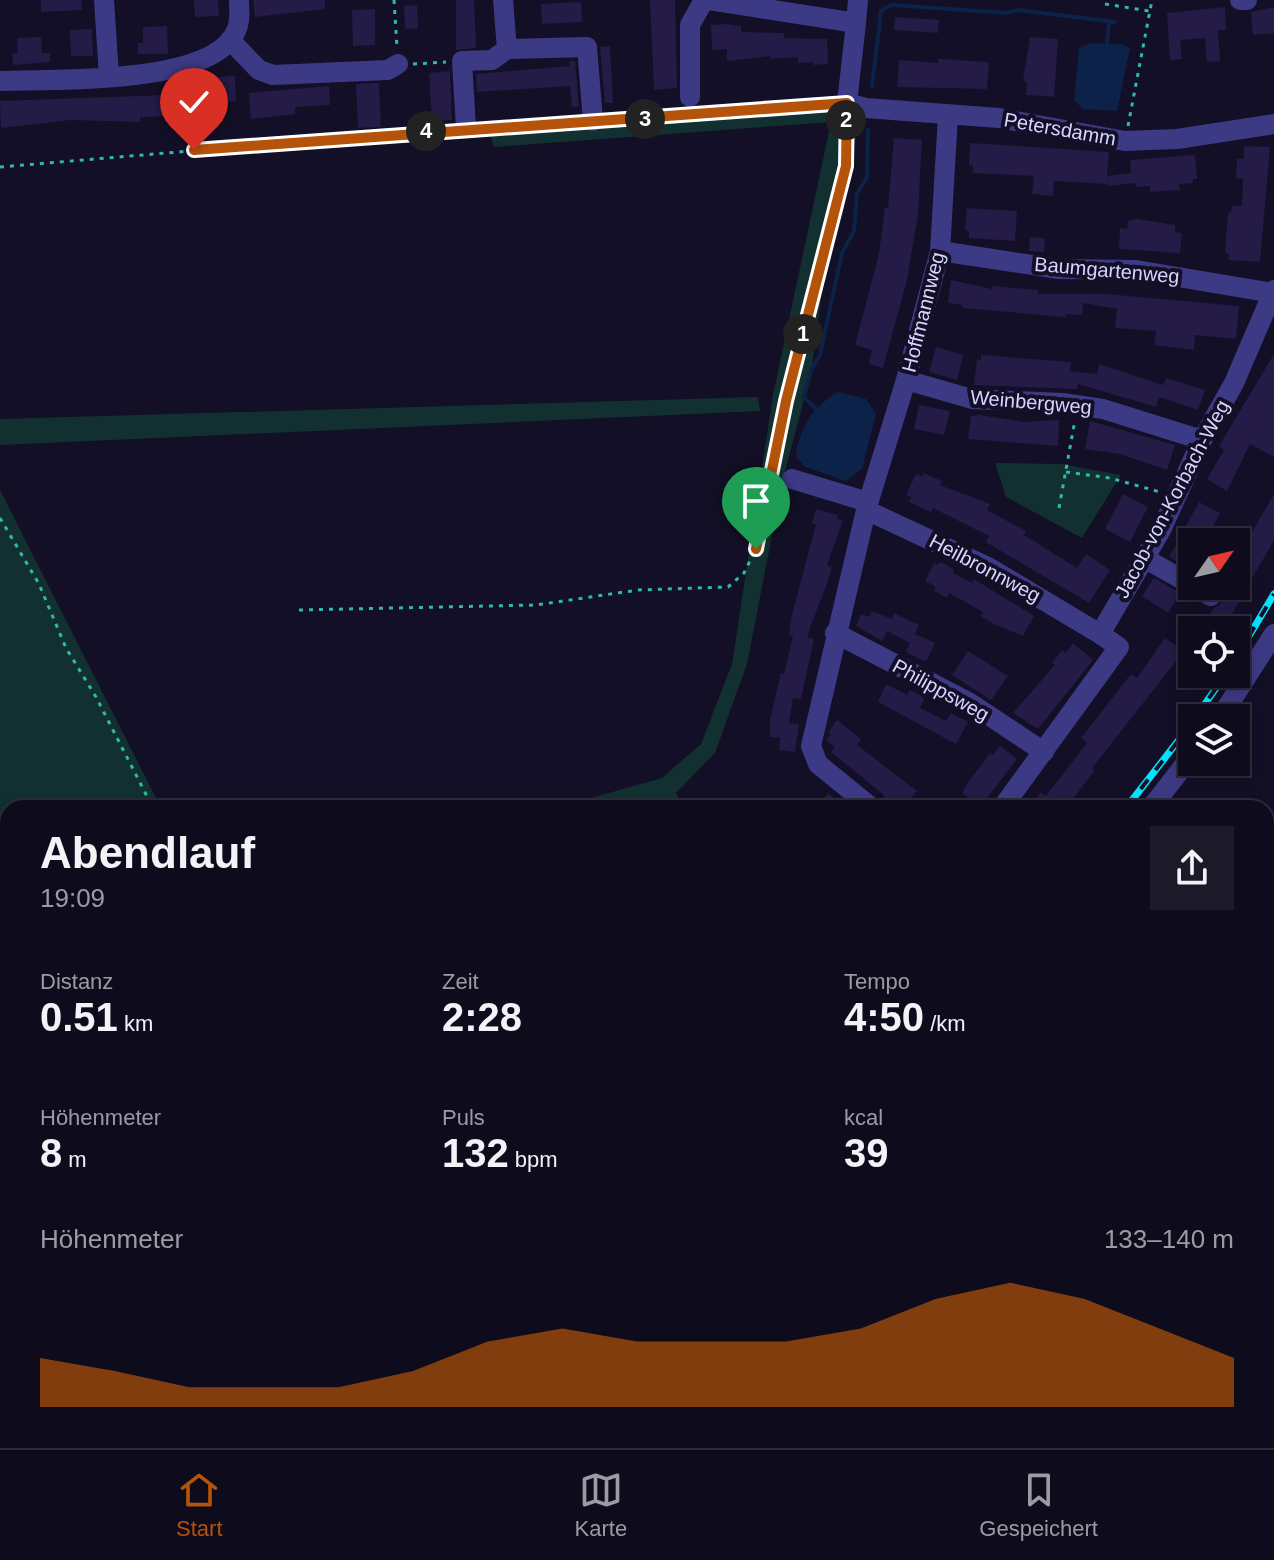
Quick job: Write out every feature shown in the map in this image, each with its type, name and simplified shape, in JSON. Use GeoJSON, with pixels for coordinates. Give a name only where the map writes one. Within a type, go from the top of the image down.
{"type":"FeatureCollection","features":[{"type":"Feature","properties":{"kind":"street"},"geometry":{"type":"LineString","coordinates":[[104,0],[109,76]]}},
{"type":"Feature","properties":{"kind":"street"},"geometry":{"type":"LineString","coordinates":[[0,81],[160,74],[197,60],[230,40],[239,19],[239,0]]}},
{"type":"Feature","properties":{"kind":"street"},"geometry":{"type":"LineString","coordinates":[[503,0],[507,49]]}},
{"type":"Feature","properties":{"kind":"street"},"geometry":{"type":"LineString","coordinates":[[690,97],[690,25],[706,0],[856,23]]}},
{"type":"Feature","properties":{"kind":"street"},"geometry":{"type":"LineString","coordinates":[[847,103],[858,0]]}},
{"type":"Feature","properties":{"kind":"street"},"geometry":{"type":"LineString","coordinates":[[1240,0],[1247,0]]}},
{"type":"Feature","properties":{"kind":"street"},"geometry":{"type":"LineString","coordinates":[[230,40],[259,70],[273,75],[388,70],[398,64]]}},
{"type":"Feature","properties":{"kind":"street"},"geometry":{"type":"LineString","coordinates":[[466,128],[462,61],[492,60],[507,49],[587,47],[593,121]]}},
{"type":"Feature","properties":{"kind":"street","name":"Petersdamm"},"geometry":{"type":"LineString","coordinates":[[847,103],[866,108],[999,118],[1125,141],[1177,139],[1274,124]]}},
{"type":"Feature","properties":{"kind":"street","name":"Hoffmannweg"},"geometry":{"type":"LineString","coordinates":[[862,800],[818,764],[811,746],[867,506],[906,380],[940,251],[948,116]]}},
{"type":"Feature","properties":{"kind":"street","name":"Baumgartenweg"},"geometry":{"type":"LineString","coordinates":[[940,251],[1059,269],[1136,270],[1274,291]]}},
{"type":"Feature","properties":{"kind":"street","name":"Jacob-von-Korbach-Weg"},"geometry":{"type":"LineString","coordinates":[[1100,634],[1144,558],[1234,383],[1274,291]]}},
{"type":"Feature","properties":{"kind":"street","name":"Weinbergweg"},"geometry":{"type":"LineString","coordinates":[[906,380],[972,399],[1103,409],[1202,440]]}},
{"type":"Feature","properties":{"kind":"street"},"geometry":{"type":"LineString","coordinates":[[792,479],[867,506]]}},
{"type":"Feature","properties":{"kind":"street","name":"Heilbronnweg"},"geometry":{"type":"LineString","coordinates":[[867,506],[988,567],[1100,634]]}},
{"type":"Feature","properties":{"kind":"street"},"geometry":{"type":"LineString","coordinates":[[1144,558],[1178,577]]}},
{"type":"Feature","properties":{"kind":"street","name":"Philippsweg"},"geometry":{"type":"LineString","coordinates":[[835,633],[970,703],[1044,752]]}},
{"type":"Feature","properties":{"kind":"street"},"geometry":{"type":"LineString","coordinates":[[1008,800],[1119,647],[1100,634]]}},
{"type":"Feature","properties":{"kind":"street"},"geometry":{"type":"LineString","coordinates":[[1229,704],[1274,634]]}},
{"type":"Feature","properties":{"kind":"street"},"geometry":{"type":"LineString","coordinates":[[1157,800],[1178,773]]}},
{"type":"Feature","properties":{"kind":"path"},"geometry":{"type":"LineString","coordinates":[[394,0],[398,64],[462,61]]}},
{"type":"Feature","properties":{"kind":"path"},"geometry":{"type":"LineString","coordinates":[[1125,141],[1152,0]]}},
{"type":"Feature","properties":{"kind":"path"},"geometry":{"type":"LineString","coordinates":[[1105,4],[1150,12]]}},
{"type":"Feature","properties":{"kind":"path"},"geometry":{"type":"LineString","coordinates":[[0,167],[466,128],[847,103],[846,166],[786,401],[756,549],[744,573],[728,587],[638,590],[536,605],[299,610]]}},
{"type":"Feature","properties":{"kind":"path"},"geometry":{"type":"LineString","coordinates":[[1059,508],[1078,405]]}},
{"type":"Feature","properties":{"kind":"path"},"geometry":{"type":"LineString","coordinates":[[1066,472],[1110,478],[1174,499]]}},
{"type":"Feature","properties":{"kind":"path"},"geometry":{"type":"LineString","coordinates":[[0,518],[39,584],[66,648],[96,697],[149,800]]}},
{"type":"Feature","properties":{"kind":"green space"},"geometry":{"type":"Polygon","coordinates":[[[838,99],[859,108],[852,170],[822,292],[811,373],[783,479],[747,664],[715,753],[676,793],[680,800],[584,800],[662,778],[701,744],[732,664],[773,395],[831,122],[494,147],[488,129],[838,99]]]}},
{"type":"Feature","properties":{"kind":"green space"},"geometry":{"type":"Polygon","coordinates":[[[758,397],[760,411],[0,445],[0,419],[758,397]]]}},
{"type":"Feature","properties":{"kind":"green space"},"geometry":{"type":"Polygon","coordinates":[[[995,463],[1061,464],[1121,475],[1082,538],[1006,497],[995,463]]]}},
{"type":"Feature","properties":{"kind":"green space"},"geometry":{"type":"Polygon","coordinates":[[[0,490],[157,800],[0,800],[0,490]]]}},
{"type":"Feature","properties":{"kind":"water"},"geometry":{"type":"Polygon","coordinates":[[[1091,43],[1121,44],[1130,48],[1117,111],[1083,109],[1074,100],[1079,48],[1091,43]]]}},
{"type":"Feature","properties":{"kind":"water"},"geometry":{"type":"Polygon","coordinates":[[[838,392],[866,399],[876,414],[862,469],[846,481],[805,467],[796,457],[801,436],[814,411],[838,392]]]}},
{"type":"Feature","properties":{"kind":"building"},"geometry":{"type":"Polygon","coordinates":[[[41,0],[81,0],[82,10],[41,12],[41,0]]]}},
{"type":"Feature","properties":{"kind":"building"},"geometry":{"type":"Polygon","coordinates":[[[194,0],[218,0],[219,16],[195,17],[194,0]]]}},
{"type":"Feature","properties":{"kind":"building"},"geometry":{"type":"Polygon","coordinates":[[[253,0],[325,0],[325,9],[255,17],[253,0]]]}},
{"type":"Feature","properties":{"kind":"building"},"geometry":{"type":"Polygon","coordinates":[[[456,0],[474,0],[476,48],[456,50],[456,0]]]}},
{"type":"Feature","properties":{"kind":"building"},"geometry":{"type":"Polygon","coordinates":[[[650,0],[675,0],[677,88],[654,90],[650,0]]]}},
{"type":"Feature","properties":{"kind":"building"},"geometry":{"type":"Polygon","coordinates":[[[581,2],[582,22],[542,24],[541,4],[581,2]]]}},
{"type":"Feature","properties":{"kind":"building"},"geometry":{"type":"Polygon","coordinates":[[[417,5],[418,28],[405,29],[404,6],[417,5]]]}},
{"type":"Feature","properties":{"kind":"building"},"geometry":{"type":"Polygon","coordinates":[[[1225,7],[1226,30],[1218,30],[1220,61],[1207,62],[1205,38],[1180,40],[1182,59],[1170,60],[1167,13],[1225,7]]]}},
{"type":"Feature","properties":{"kind":"building"},"geometry":{"type":"Polygon","coordinates":[[[1274,7],[1274,33],[1253,35],[1251,12],[1274,7]]]}},
{"type":"Feature","properties":{"kind":"building"},"geometry":{"type":"Polygon","coordinates":[[[375,9],[375,45],[353,46],[352,10],[375,9]]]}},
{"type":"Feature","properties":{"kind":"building"},"geometry":{"type":"Polygon","coordinates":[[[895,17],[939,20],[938,33],[894,30],[895,17]]]}},
{"type":"Feature","properties":{"kind":"building"},"geometry":{"type":"Polygon","coordinates":[[[711,25],[741,26],[741,32],[784,33],[784,38],[827,39],[828,64],[798,63],[798,57],[770,59],[770,56],[727,61],[727,49],[712,50],[711,25]]]}},
{"type":"Feature","properties":{"kind":"building"},"geometry":{"type":"Polygon","coordinates":[[[167,26],[168,54],[138,54],[138,43],[143,43],[143,27],[167,26]]]}},
{"type":"Feature","properties":{"kind":"building"},"geometry":{"type":"Polygon","coordinates":[[[92,29],[93,56],[71,56],[70,30],[92,29]]]}},
{"type":"Feature","properties":{"kind":"building"},"geometry":{"type":"Polygon","coordinates":[[[41,37],[42,53],[50,53],[50,62],[13,65],[12,53],[18,53],[17,38],[41,37]]]}},
{"type":"Feature","properties":{"kind":"building"},"geometry":{"type":"Polygon","coordinates":[[[1030,37],[1058,39],[1054,97],[1026,95],[1027,82],[1023,81],[1030,37]]]}},
{"type":"Feature","properties":{"kind":"building"},"geometry":{"type":"Polygon","coordinates":[[[610,46],[613,103],[605,103],[600,47],[610,46]]]}},
{"type":"Feature","properties":{"kind":"building"},"geometry":{"type":"Polygon","coordinates":[[[938,59],[989,62],[987,89],[897,87],[899,60],[938,63],[938,59]]]}},
{"type":"Feature","properties":{"kind":"building"},"geometry":{"type":"Polygon","coordinates":[[[569,61],[575,61],[579,107],[572,107],[570,86],[477,92],[476,74],[570,66],[569,61]]]}},
{"type":"Feature","properties":{"kind":"building"},"geometry":{"type":"Polygon","coordinates":[[[450,71],[452,120],[432,121],[429,73],[450,71]]]}},
{"type":"Feature","properties":{"kind":"building"},"geometry":{"type":"Polygon","coordinates":[[[235,76],[236,102],[209,100],[208,77],[235,76]]]}},
{"type":"Feature","properties":{"kind":"building"},"geometry":{"type":"Polygon","coordinates":[[[379,83],[381,127],[358,128],[356,84],[379,83]]]}},
{"type":"Feature","properties":{"kind":"building"},"geometry":{"type":"Polygon","coordinates":[[[329,86],[330,105],[295,107],[295,114],[251,119],[249,93],[329,86]]]}},
{"type":"Feature","properties":{"kind":"building"},"geometry":{"type":"Polygon","coordinates":[[[194,94],[195,115],[140,117],[140,122],[71,120],[1,128],[0,101],[194,94]]]}},
{"type":"Feature","properties":{"kind":"building"},"geometry":{"type":"Polygon","coordinates":[[[894,138],[922,140],[918,214],[907,280],[883,368],[869,364],[872,350],[855,345],[879,254],[885,208],[888,208],[894,138]]]}},
{"type":"Feature","properties":{"kind":"building"},"geometry":{"type":"Polygon","coordinates":[[[970,143],[1109,152],[1107,176],[1131,173],[1130,160],[1195,155],[1197,179],[1193,179],[1193,183],[1179,184],[1180,190],[1150,192],[1150,186],[1136,187],[1136,183],[1108,186],[1107,178],[1107,184],[1054,181],[1053,196],[1032,194],[1034,176],[973,173],[973,165],[969,165],[970,143]]]}},
{"type":"Feature","properties":{"kind":"building"},"geometry":{"type":"Polygon","coordinates":[[[1244,146],[1270,147],[1260,262],[1228,260],[1229,254],[1225,253],[1228,212],[1231,213],[1232,206],[1242,206],[1243,179],[1236,178],[1237,159],[1244,159],[1244,146]]]}},
{"type":"Feature","properties":{"kind":"building"},"geometry":{"type":"Polygon","coordinates":[[[967,208],[1017,211],[1015,241],[969,238],[969,231],[965,230],[967,208]]]}},
{"type":"Feature","properties":{"kind":"building"},"geometry":{"type":"Polygon","coordinates":[[[1137,219],[1175,225],[1175,232],[1182,233],[1180,253],[1119,249],[1120,228],[1127,229],[1128,221],[1137,219]]]}},
{"type":"Feature","properties":{"kind":"building"},"geometry":{"type":"Polygon","coordinates":[[[1030,237],[1045,238],[1044,252],[1029,251],[1030,237]]]}},
{"type":"Feature","properties":{"kind":"building"},"geometry":{"type":"Polygon","coordinates":[[[951,280],[992,289],[992,286],[1038,290],[1038,294],[1106,294],[1239,306],[1236,339],[1195,335],[1194,350],[1154,345],[1156,331],[1115,328],[1117,309],[1083,303],[1082,315],[1066,314],[1066,317],[962,308],[962,305],[948,303],[951,280]]]}},
{"type":"Feature","properties":{"kind":"building"},"geometry":{"type":"Polygon","coordinates":[[[936,347],[963,355],[957,380],[929,372],[936,347]]]}},
{"type":"Feature","properties":{"kind":"building"},"geometry":{"type":"Polygon","coordinates":[[[1274,354],[1274,457],[1250,444],[1227,491],[1207,479],[1224,450],[1219,446],[1274,354]]]}},
{"type":"Feature","properties":{"kind":"building"},"geometry":{"type":"Polygon","coordinates":[[[981,355],[1071,362],[1070,371],[1097,374],[1099,364],[1163,385],[1166,378],[1205,390],[1198,410],[1159,397],[1156,407],[1078,384],[1077,389],[974,385],[977,359],[981,360],[981,355]]]}},
{"type":"Feature","properties":{"kind":"building"},"geometry":{"type":"Polygon","coordinates":[[[919,405],[950,411],[944,435],[914,429],[919,405]]]}},
{"type":"Feature","properties":{"kind":"building"},"geometry":{"type":"Polygon","coordinates":[[[971,416],[1024,422],[1059,420],[1058,446],[968,439],[971,416]]]}},
{"type":"Feature","properties":{"kind":"building"},"geometry":{"type":"Polygon","coordinates":[[[1090,421],[1175,445],[1167,470],[1120,454],[1085,449],[1090,421]]]}},
{"type":"Feature","properties":{"kind":"building"},"geometry":{"type":"Polygon","coordinates":[[[924,473],[942,481],[940,485],[990,504],[987,510],[1026,531],[1024,535],[1077,568],[1086,554],[1110,570],[1089,603],[986,542],[989,536],[933,508],[931,512],[909,502],[911,497],[906,495],[916,474],[922,477],[924,473]]]}},
{"type":"Feature","properties":{"kind":"building"},"geometry":{"type":"Polygon","coordinates":[[[1123,494],[1148,507],[1130,542],[1105,529],[1123,494]]]}},
{"type":"Feature","properties":{"kind":"building"},"geometry":{"type":"Polygon","coordinates":[[[1274,494],[1274,540],[1250,582],[1250,536],[1274,494]]]}},
{"type":"Feature","properties":{"kind":"building"},"geometry":{"type":"Polygon","coordinates":[[[1199,502],[1220,513],[1212,528],[1185,528],[1199,502]]]}},
{"type":"Feature","properties":{"kind":"building"},"geometry":{"type":"Polygon","coordinates":[[[816,509],[838,515],[837,519],[843,520],[827,565],[832,567],[827,584],[809,630],[808,638],[814,639],[801,699],[793,698],[789,723],[799,724],[795,752],[779,750],[780,738],[770,737],[770,720],[793,636],[789,635],[791,618],[816,524],[812,524],[816,509]]]}},
{"type":"Feature","properties":{"kind":"building"},"geometry":{"type":"Polygon","coordinates":[[[1178,540],[1178,562],[1169,557],[1178,540]]]}},
{"type":"Feature","properties":{"kind":"building"},"geometry":{"type":"Polygon","coordinates":[[[940,562],[954,569],[953,573],[972,583],[974,579],[1034,616],[1023,636],[980,616],[983,612],[949,593],[947,598],[934,591],[936,587],[925,581],[934,563],[938,565],[940,562]]]}},
{"type":"Feature","properties":{"kind":"building"},"geometry":{"type":"Polygon","coordinates":[[[1154,578],[1178,592],[1168,613],[1142,596],[1154,578]]]}},
{"type":"Feature","properties":{"kind":"building"},"geometry":{"type":"Polygon","coordinates":[[[1240,600],[1231,616],[1209,616],[1213,609],[1223,602],[1240,600]]]}},
{"type":"Feature","properties":{"kind":"building"},"geometry":{"type":"Polygon","coordinates":[[[872,611],[892,619],[894,613],[919,625],[915,634],[935,643],[926,662],[906,652],[910,643],[887,631],[882,641],[856,626],[861,614],[869,617],[872,611]]]}},
{"type":"Feature","properties":{"kind":"building"},"geometry":{"type":"Polygon","coordinates":[[[1165,638],[1178,647],[1178,659],[1092,768],[1095,770],[1072,800],[1035,800],[1041,792],[1046,796],[1087,743],[1081,738],[1131,674],[1137,678],[1165,638]]]}},
{"type":"Feature","properties":{"kind":"building"},"geometry":{"type":"Polygon","coordinates":[[[1073,643],[1093,660],[1038,729],[1013,713],[1055,665],[1052,663],[1062,650],[1066,653],[1073,643]]]}},
{"type":"Feature","properties":{"kind":"building"},"geometry":{"type":"Polygon","coordinates":[[[968,651],[1008,676],[991,700],[952,675],[968,651]]]}},
{"type":"Feature","properties":{"kind":"building"},"geometry":{"type":"Polygon","coordinates":[[[886,684],[907,695],[910,690],[925,697],[920,708],[946,721],[951,713],[968,722],[956,744],[878,702],[886,684]]]}},
{"type":"Feature","properties":{"kind":"building"},"geometry":{"type":"Polygon","coordinates":[[[837,720],[861,739],[857,745],[917,791],[910,800],[885,800],[885,796],[831,752],[835,747],[826,740],[831,734],[828,732],[837,720]]]}},
{"type":"Feature","properties":{"kind":"building"},"geometry":{"type":"Polygon","coordinates":[[[1000,746],[1017,759],[985,800],[971,800],[963,794],[964,788],[990,753],[993,755],[1000,746]]]}},
{"type":"Feature","properties":{"kind":"building"},"geometry":{"type":"Polygon","coordinates":[[[828,793],[836,800],[822,800],[828,793]]]}},
{"type":"Feature","properties":{"kind":"waterway"},"geometry":{"type":"LineString","coordinates":[[872,86],[881,11],[891,5],[1007,13],[1018,10],[1115,22]]}},
{"type":"Feature","properties":{"kind":"waterway"},"geometry":{"type":"LineString","coordinates":[[1107,43],[1109,23]]}},
{"type":"Feature","properties":{"kind":"waterway"},"geometry":{"type":"LineString","coordinates":[[816,409],[804,397],[811,370],[820,355],[842,253],[854,231],[857,194],[867,177],[868,130]]}},
{"type":"Feature","properties":{"kind":"railway"},"geometry":{"type":"LineString","coordinates":[[1250,634],[1274,594]]}},
{"type":"Feature","properties":{"kind":"railway"},"geometry":{"type":"LineString","coordinates":[[1205,704],[1216,688]]}},
{"type":"Feature","properties":{"kind":"railway"},"geometry":{"type":"LineString","coordinates":[[1132,800],[1178,741]]}},
{"type":"Feature","properties":{"kind":"route"},"geometry":{"type":"LineString","coordinates":[[194,150],[466,128],[847,103],[846,166],[786,401],[756,549]]}}]}
